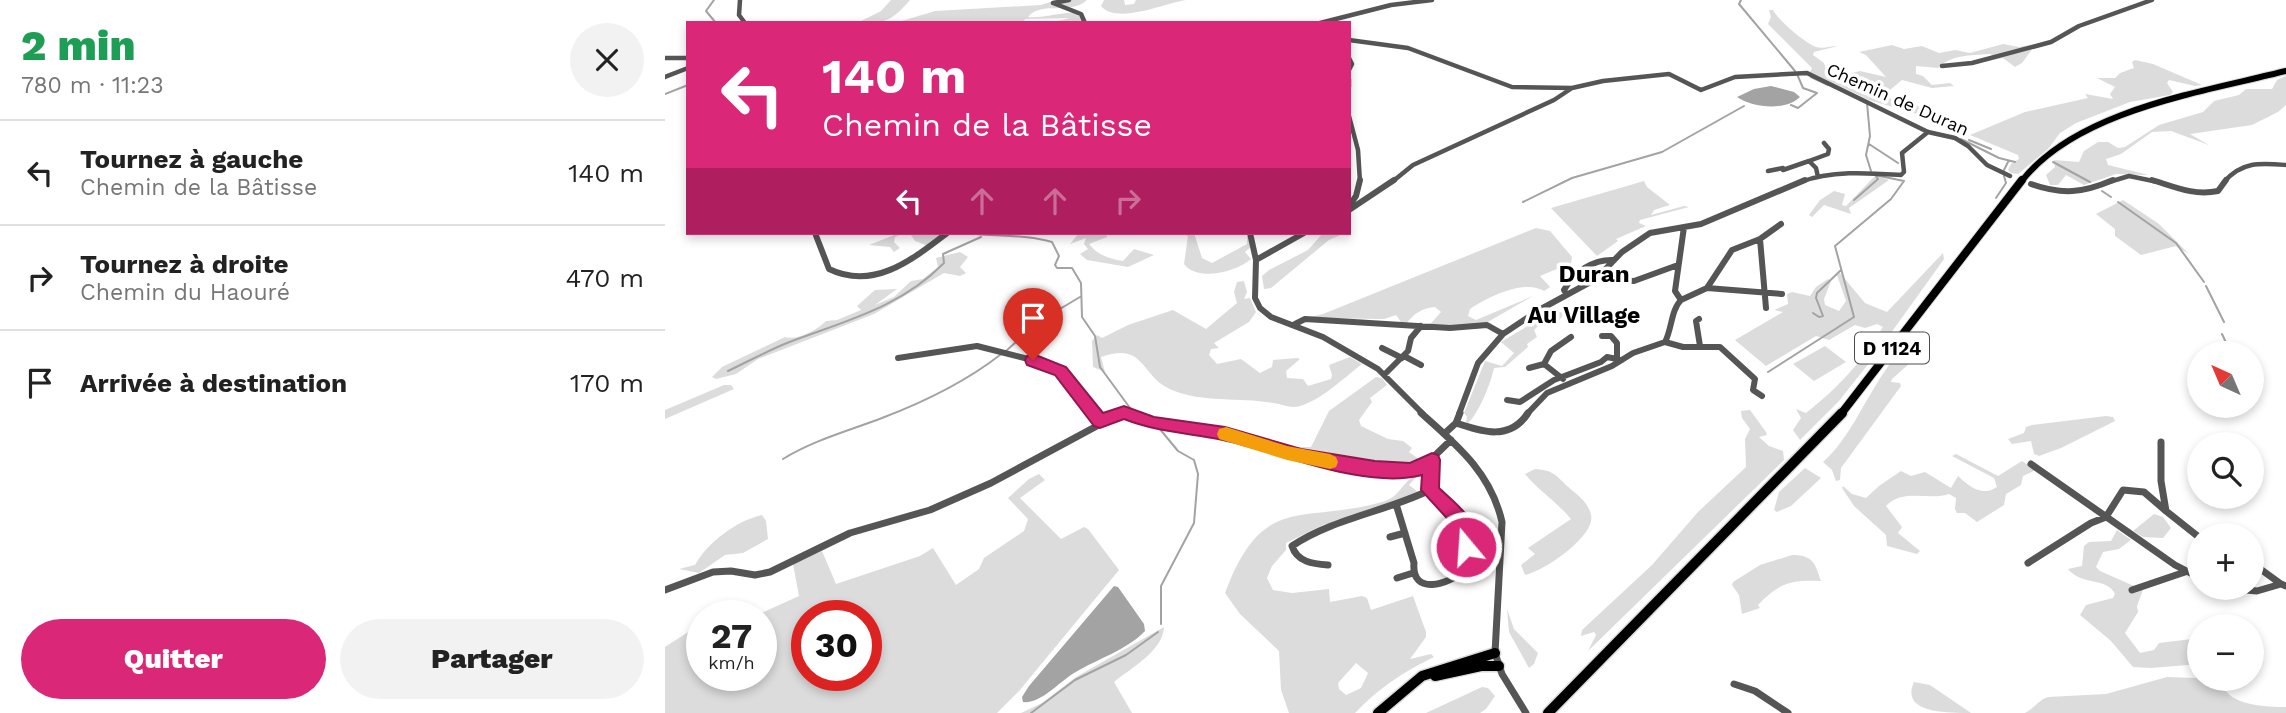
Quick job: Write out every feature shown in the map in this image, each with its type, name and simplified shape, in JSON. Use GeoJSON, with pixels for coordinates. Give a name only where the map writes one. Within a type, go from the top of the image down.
{"type":"FeatureCollection","features":[{"type":"Feature","properties":{"kind":"highway","name":"D 1124"},"geometry":{"type":"LineString","coordinates":[[1548,713],[1840,415],[2030,170],[2073,138],[2129,111],[2286,71]]}},
{"type":"Feature","properties":{"kind":"highway"},"geometry":{"type":"LineString","coordinates":[[1378,713],[1422,676],[1495,653]]}},
{"type":"Feature","properties":{"kind":"highway"},"geometry":{"type":"LineString","coordinates":[[1387,713],[1418,685],[1437,675],[1481,666],[1499,666]]}},
{"type":"Feature","properties":{"kind":"street"},"geometry":{"type":"LineString","coordinates":[[740,0],[739,15],[743,21]]}},
{"type":"Feature","properties":{"kind":"street"},"geometry":{"type":"LineString","coordinates":[[1069,0],[1053,3],[1081,14],[1084,21]]}},
{"type":"Feature","properties":{"kind":"street"},"geometry":{"type":"LineString","coordinates":[[1327,21],[1391,5],[1432,0]]}},
{"type":"Feature","properties":{"kind":"street"},"geometry":{"type":"LineString","coordinates":[[1942,66],[1972,63],[2056,41],[2079,26],[2152,0]]}},
{"type":"Feature","properties":{"kind":"street"},"geometry":{"type":"LineString","coordinates":[[1351,40],[1408,48],[1512,87],[1573,88]]}},
{"type":"Feature","properties":{"kind":"street"},"geometry":{"type":"LineString","coordinates":[[665,58],[686,58]]}},
{"type":"Feature","properties":{"kind":"street"},"geometry":{"type":"LineString","coordinates":[[665,77],[686,69]]}},
{"type":"Feature","properties":{"kind":"street","name":"Chemin de Duran"},"geometry":{"type":"LineString","coordinates":[[1573,88],[1603,81],[1669,74],[1704,90],[1735,77],[1774,72],[1807,73],[1928,132],[1955,138],[1968,146],[1987,165],[2010,176]]}},
{"type":"Feature","properties":{"kind":"street"},"geometry":{"type":"LineString","coordinates":[[1351,207],[1372,197],[1413,165],[1554,100],[1573,88]]}},
{"type":"Feature","properties":{"kind":"street"},"geometry":{"type":"LineString","coordinates":[[1351,123],[1362,164],[1351,205]]}},
{"type":"Feature","properties":{"kind":"street"},"geometry":{"type":"LineString","coordinates":[[1444,434],[1456,423],[1478,363],[1503,334],[1534,313],[1596,279],[1628,247],[1650,233],[1701,224],[1771,192],[1818,177],[1867,173],[1901,175],[1904,172],[1902,153],[1928,132]]}},
{"type":"Feature","properties":{"kind":"street"},"geometry":{"type":"LineString","coordinates":[[1768,171],[1783,169],[1828,154],[1829,151],[1823,143]]}},
{"type":"Feature","properties":{"kind":"street"},"geometry":{"type":"LineString","coordinates":[[1809,161],[1816,169],[1818,177]]}},
{"type":"Feature","properties":{"kind":"street"},"geometry":{"type":"LineString","coordinates":[[2031,184],[2059,193],[2079,194],[2119,178],[2137,177],[2189,193],[2209,193],[2218,191],[2225,177],[2245,164],[2286,165]]}},
{"type":"Feature","properties":{"kind":"street"},"geometry":{"type":"LineString","coordinates":[[1707,288],[1733,250],[1760,239],[1780,224]]}},
{"type":"Feature","properties":{"kind":"street"},"geometry":{"type":"LineString","coordinates":[[1681,300],[1675,291],[1684,227]]}},
{"type":"Feature","properties":{"kind":"street"},"geometry":{"type":"LineString","coordinates":[[816,235],[823,247],[829,269],[837,273],[849,272],[869,278],[907,263],[944,235]]}},
{"type":"Feature","properties":{"kind":"street"},"geometry":{"type":"LineString","coordinates":[[1250,235],[1256,260],[1256,303],[1271,317],[1295,324],[1333,342],[1385,374],[1410,403],[1480,469],[1498,504],[1502,522],[1495,653],[1499,666],[1526,713]]}},
{"type":"Feature","properties":{"kind":"street"},"geometry":{"type":"LineString","coordinates":[[1256,260],[1300,235]]}},
{"type":"Feature","properties":{"kind":"street"},"geometry":{"type":"LineString","coordinates":[[1760,239],[1766,308]]}},
{"type":"Feature","properties":{"kind":"street"},"geometry":{"type":"LineString","coordinates":[[1567,295],[1566,285],[1596,264],[1608,259],[1615,260]]}},
{"type":"Feature","properties":{"kind":"street"},"geometry":{"type":"LineString","coordinates":[[1596,279],[1634,281],[1678,265]]}},
{"type":"Feature","properties":{"kind":"street"},"geometry":{"type":"LineString","coordinates":[[1665,342],[1672,329],[1676,305],[1707,288],[1782,294]]}},
{"type":"Feature","properties":{"kind":"street"},"geometry":{"type":"LineString","coordinates":[[1699,319],[1696,321],[1700,346]]}},
{"type":"Feature","properties":{"kind":"street"},"geometry":{"type":"LineString","coordinates":[[1295,324],[1305,320],[1450,328],[1487,325],[1503,334]]}},
{"type":"Feature","properties":{"kind":"street"},"geometry":{"type":"LineString","coordinates":[[1385,374],[1403,357],[1411,338],[1421,326]]}},
{"type":"Feature","properties":{"kind":"street"},"geometry":{"type":"LineString","coordinates":[[1602,335],[1611,336],[1617,342],[1620,359]]}},
{"type":"Feature","properties":{"kind":"street"},"geometry":{"type":"LineString","coordinates":[[1545,364],[1551,351],[1571,337]]}},
{"type":"Feature","properties":{"kind":"street"},"geometry":{"type":"LineString","coordinates":[[1456,423],[1487,433],[1510,431],[1523,421],[1539,398],[1641,349],[1665,342],[1679,347],[1721,348],[1755,379],[1753,390],[1762,396]]}},
{"type":"Feature","properties":{"kind":"street"},"geometry":{"type":"LineString","coordinates":[[898,358],[977,346],[1044,363],[1068,379],[1100,422]]}},
{"type":"Feature","properties":{"kind":"street"},"geometry":{"type":"LineString","coordinates":[[1382,348],[1420,365]]}},
{"type":"Feature","properties":{"kind":"street"},"geometry":{"type":"LineString","coordinates":[[1507,400],[1520,402],[1562,377],[1601,362],[1607,356],[1620,359]]}},
{"type":"Feature","properties":{"kind":"street"},"geometry":{"type":"LineString","coordinates":[[1545,364],[1562,377],[1566,384]]}},
{"type":"Feature","properties":{"kind":"street"},"geometry":{"type":"LineString","coordinates":[[1529,368],[1545,364]]}},
{"type":"Feature","properties":{"kind":"street"},"geometry":{"type":"LineString","coordinates":[[665,590],[713,572],[731,571],[755,575],[771,572],[850,533],[930,510],[991,483],[1100,422],[1124,412],[1152,423],[1225,434],[1320,460],[1410,471],[1422,468],[1451,440]]}},
{"type":"Feature","properties":{"kind":"street"},"geometry":{"type":"LineString","coordinates":[[2161,442],[2161,481],[2166,511]]}},
{"type":"Feature","properties":{"kind":"street"},"geometry":{"type":"LineString","coordinates":[[1396,504],[1414,563],[1413,573],[1419,583],[1428,586],[1455,579],[1464,570],[1467,534],[1465,525],[1430,490],[1432,460]]}},
{"type":"Feature","properties":{"kind":"street"},"geometry":{"type":"LineString","coordinates":[[2032,464],[2185,572]]}},
{"type":"Feature","properties":{"kind":"street"},"geometry":{"type":"LineString","coordinates":[[2028,563],[2091,523],[2106,517],[2120,493],[2129,488],[2144,492],[2187,528]]}},
{"type":"Feature","properties":{"kind":"street"},"geometry":{"type":"LineString","coordinates":[[1328,565],[1303,561],[1294,553],[1292,546],[1324,527],[1430,490]]}},
{"type":"Feature","properties":{"kind":"street"},"geometry":{"type":"LineString","coordinates":[[1390,537],[1405,533]]}},
{"type":"Feature","properties":{"kind":"street"},"geometry":{"type":"LineString","coordinates":[[2132,590],[2185,572]]}},
{"type":"Feature","properties":{"kind":"street"},"geometry":{"type":"LineString","coordinates":[[2264,572],[2283,585]]}},
{"type":"Feature","properties":{"kind":"street"},"geometry":{"type":"LineString","coordinates":[[1397,578],[1413,573]]}},
{"type":"Feature","properties":{"kind":"street"},"geometry":{"type":"LineString","coordinates":[[2264,589],[2283,585]]}},
{"type":"Feature","properties":{"kind":"street"},"geometry":{"type":"LineString","coordinates":[[1734,684],[1755,691],[1788,713]]}},
{"type":"Feature","properties":{"kind":"shaded area"},"geometry":{"type":"Polygon","coordinates":[[[891,0],[910,0],[887,20],[861,21],[881,11],[891,0]]]}},
{"type":"Feature","properties":{"kind":"shaded area"},"geometry":{"type":"Polygon","coordinates":[[[1056,0],[1087,0],[1072,7],[1041,9],[1028,17],[1079,13],[1084,14],[1084,21],[1057,21],[1070,18],[1024,21],[902,21],[935,11],[1041,5],[1056,0]]]}},
{"type":"Feature","properties":{"kind":"shaded area"},"geometry":{"type":"Polygon","coordinates":[[[1104,0],[1124,0],[1125,5],[1134,4],[1136,0],[1186,0],[1118,14],[1101,6],[1104,0]]]}},
{"type":"Feature","properties":{"kind":"shaded area"},"geometry":{"type":"Polygon","coordinates":[[[1769,10],[1773,10],[1785,25],[1811,45],[1821,48],[1838,46],[1814,52],[1813,55],[1824,63],[1826,69],[1840,76],[1860,71],[1886,77],[1866,55],[1859,52],[1892,45],[1904,49],[1922,46],[1939,53],[1955,50],[1970,53],[2003,44],[2019,47],[2036,44],[2022,63],[2015,67],[2003,58],[1983,62],[1993,55],[1989,54],[1955,58],[1938,68],[1916,66],[1916,74],[1923,76],[1932,85],[1950,83],[1954,86],[1932,88],[1902,80],[1884,95],[1901,107],[1908,103],[1923,108],[1927,115],[1924,116],[1869,100],[1810,72],[1812,68],[1768,24],[1771,17],[1769,10]]]}},
{"type":"Feature","properties":{"kind":"shaded area"},"geometry":{"type":"Polygon","coordinates":[[[2135,60],[2153,64],[2202,85],[2169,80],[2167,83],[2173,92],[2170,95],[2130,102],[2076,123],[2060,133],[2048,149],[2018,174],[2008,170],[2011,164],[2019,159],[2018,155],[1970,135],[2025,112],[2088,98],[2085,94],[2113,99],[2110,94],[2115,87],[2097,78],[2115,78],[2134,68],[2132,62],[2135,60]]]}},
{"type":"Feature","properties":{"kind":"shaded area"},"geometry":{"type":"Polygon","coordinates":[[[2286,76],[2286,105],[2278,112],[2252,125],[2190,134],[2209,145],[2171,131],[2152,132],[2121,154],[2106,159],[2108,165],[2149,175],[2116,174],[2084,185],[2066,175],[2058,185],[2050,185],[2046,175],[2055,167],[2054,160],[2079,162],[2084,151],[2098,142],[2108,142],[2118,148],[2125,147],[2159,125],[2203,112],[2214,101],[2239,95],[2246,89],[2272,89],[2277,80],[2286,76]]]}},
{"type":"Feature","properties":{"kind":"shaded area"},"geometry":{"type":"Polygon","coordinates":[[[1771,86],[1794,92],[1800,97],[1787,104],[1760,106],[1737,97],[1754,89],[1771,86]]]}},
{"type":"Feature","properties":{"kind":"shaded area"},"geometry":{"type":"Polygon","coordinates":[[[1878,176],[1889,180],[1849,208],[1851,214],[1824,205],[1812,217],[1809,215],[1820,200],[1834,191],[1845,194],[1842,205],[1846,206],[1878,176]]]}},
{"type":"Feature","properties":{"kind":"shaded area"},"geometry":{"type":"Polygon","coordinates":[[[1644,181],[1647,187],[1670,205],[1654,210],[1651,215],[1689,207],[1640,220],[1639,223],[1646,226],[1616,239],[1618,241],[1597,256],[1551,208],[1644,181]]]}},
{"type":"Feature","properties":{"kind":"shaded area"},"geometry":{"type":"Polygon","coordinates":[[[2123,200],[2159,224],[2189,254],[2176,246],[2141,255],[2115,236],[2115,229],[2096,214],[2123,200]]]}},
{"type":"Feature","properties":{"kind":"shaded area"},"geometry":{"type":"Polygon","coordinates":[[[1536,228],[1550,231],[1572,257],[1571,263],[1540,276],[1550,287],[1544,291],[1517,288],[1486,299],[1470,309],[1468,316],[1476,320],[1533,296],[1479,327],[1426,329],[1441,312],[1435,307],[1419,312],[1407,323],[1401,322],[1396,315],[1384,319],[1307,318],[1294,321],[1323,314],[1536,228]]]}},
{"type":"Feature","properties":{"kind":"shaded area"},"geometry":{"type":"Polygon","coordinates":[[[900,235],[895,237],[894,242],[900,248],[894,252],[890,247],[869,245],[900,235]]]}},
{"type":"Feature","properties":{"kind":"shaded area"},"geometry":{"type":"Polygon","coordinates":[[[911,235],[943,235],[928,246],[915,241],[911,235]]]}},
{"type":"Feature","properties":{"kind":"shaded area"},"geometry":{"type":"Polygon","coordinates":[[[1077,235],[1106,235],[1089,244],[1100,254],[1123,261],[1134,249],[1154,255],[1128,267],[1087,260],[1080,254],[1088,249],[1084,244],[1086,238],[1070,244],[1077,235]]]}},
{"type":"Feature","properties":{"kind":"shaded area"},"geometry":{"type":"Polygon","coordinates":[[[1185,235],[1195,235],[1202,258],[1212,263],[1247,244],[1247,236],[1252,246],[1245,252],[1251,259],[1227,271],[1198,273],[1184,264],[1188,236],[1185,235]]]}},
{"type":"Feature","properties":{"kind":"shaded area"},"geometry":{"type":"Polygon","coordinates":[[[1321,235],[1340,235],[1329,240],[1271,288],[1264,289],[1262,276],[1308,250],[1321,235]]]}},
{"type":"Feature","properties":{"kind":"shaded area"},"geometry":{"type":"Polygon","coordinates":[[[960,252],[968,257],[960,267],[966,273],[960,276],[944,273],[874,314],[758,359],[736,374],[716,379],[712,377],[722,367],[785,337],[801,336],[826,321],[837,320],[861,310],[857,306],[875,290],[897,289],[875,305],[894,297],[911,281],[923,279],[938,267],[936,258],[960,252]]]}},
{"type":"Feature","properties":{"kind":"shaded area"},"geometry":{"type":"Polygon","coordinates":[[[1943,253],[1944,259],[1873,358],[1839,401],[1800,440],[1793,430],[1801,418],[1796,409],[1806,413],[1829,394],[1858,363],[1883,327],[1877,324],[1865,328],[1855,325],[1829,340],[1816,336],[1766,366],[1735,340],[1783,312],[1774,310],[1788,304],[1787,294],[1792,292],[1810,296],[1816,287],[1828,279],[1831,281],[1824,299],[1825,305],[1839,311],[1846,301],[1837,275],[1840,273],[1865,303],[1887,312],[1943,253]]]}},
{"type":"Feature","properties":{"kind":"shaded area"},"geometry":{"type":"Polygon","coordinates":[[[1244,281],[1247,292],[1244,299],[1250,298],[1256,312],[1249,322],[1214,343],[1219,348],[1211,349],[1209,355],[1217,364],[1241,359],[1260,373],[1272,367],[1273,360],[1297,358],[1300,359],[1286,371],[1287,378],[1303,379],[1308,386],[1331,379],[1329,365],[1350,357],[1362,364],[1316,399],[1293,407],[1184,394],[1162,384],[1135,357],[1127,354],[1116,353],[1101,357],[1105,372],[1093,367],[1092,341],[1097,335],[1102,338],[1128,325],[1173,310],[1206,329],[1237,303],[1234,292],[1237,282],[1244,281]]]}},
{"type":"Feature","properties":{"kind":"shaded area"},"geometry":{"type":"Polygon","coordinates":[[[1565,312],[1557,324],[1552,318],[1543,321],[1534,330],[1537,337],[1527,344],[1528,347],[1505,367],[1494,368],[1480,405],[1468,423],[1466,422],[1464,413],[1485,361],[1502,366],[1514,353],[1501,342],[1549,313],[1565,312]]]}},
{"type":"Feature","properties":{"kind":"shaded area"},"geometry":{"type":"Polygon","coordinates":[[[1922,336],[1911,362],[1892,379],[1891,382],[1900,383],[1901,386],[1841,468],[1840,480],[1836,481],[1832,470],[1823,462],[1848,431],[1894,359],[1922,336]]]}},
{"type":"Feature","properties":{"kind":"shaded area"},"geometry":{"type":"Polygon","coordinates":[[[1825,346],[1846,362],[1814,381],[1793,364],[1825,346]]]}},
{"type":"Feature","properties":{"kind":"shaded area"},"geometry":{"type":"Polygon","coordinates":[[[1376,377],[1382,378],[1387,385],[1370,398],[1372,402],[1359,420],[1361,426],[1388,439],[1403,441],[1412,448],[1409,452],[1420,460],[1410,465],[1377,466],[1336,461],[1289,449],[1311,447],[1329,411],[1376,377]]]}},
{"type":"Feature","properties":{"kind":"shaded area"},"geometry":{"type":"Polygon","coordinates":[[[724,385],[731,385],[734,389],[665,419],[665,410],[724,385]]]}},
{"type":"Feature","properties":{"kind":"shaded area"},"geometry":{"type":"Polygon","coordinates":[[[1750,410],[1767,435],[1759,437],[1769,446],[1783,451],[1784,460],[1588,651],[1596,635],[1594,632],[1581,636],[1582,630],[1652,565],[1698,512],[1746,467],[1745,439],[1750,429],[1742,418],[1741,411],[1750,410]]]}},
{"type":"Feature","properties":{"kind":"shaded area"},"geometry":{"type":"Polygon","coordinates":[[[2113,417],[2115,421],[2039,456],[2034,454],[2031,441],[2012,444],[2008,439],[2024,433],[2026,427],[2032,425],[2113,417]]]}},
{"type":"Feature","properties":{"kind":"shaded area"},"geometry":{"type":"Polygon","coordinates":[[[1956,454],[1998,476],[2022,461],[2036,470],[2023,476],[2021,485],[2006,494],[2004,505],[1977,522],[1965,513],[1957,513],[1956,498],[1949,494],[1908,496],[1893,501],[1886,506],[1902,527],[1898,533],[1920,551],[1917,554],[1887,546],[1886,535],[1854,506],[1842,488],[1843,486],[1852,494],[1866,498],[1901,471],[1911,476],[1925,472],[1951,488],[1958,476],[1981,491],[1997,487],[1994,478],[1952,456],[1956,454]]]}},
{"type":"Feature","properties":{"kind":"shaded area"},"geometry":{"type":"Polygon","coordinates":[[[1805,468],[1821,478],[1791,506],[1777,512],[1774,510],[1779,492],[1805,468]]]}},
{"type":"Feature","properties":{"kind":"shaded area"},"geometry":{"type":"Polygon","coordinates":[[[1535,469],[1553,473],[1582,499],[1591,515],[1585,533],[1577,542],[1556,560],[1525,575],[1521,565],[1535,554],[1528,548],[1571,519],[1525,474],[1535,469]]]}},
{"type":"Feature","properties":{"kind":"shaded area"},"geometry":{"type":"Polygon","coordinates":[[[1039,474],[1045,480],[1020,498],[1061,539],[1084,527],[1088,529],[1119,570],[1019,691],[997,713],[665,713],[665,647],[686,633],[686,691],[777,691],[777,606],[799,596],[793,564],[822,551],[836,584],[920,556],[933,548],[956,585],[979,569],[984,558],[1024,531],[1028,519],[1008,498],[1029,479],[1039,474]]]}},
{"type":"Feature","properties":{"kind":"shaded area"},"geometry":{"type":"Polygon","coordinates":[[[1418,475],[1409,485],[1418,492],[1397,502],[1323,525],[1286,543],[1286,550],[1272,566],[1267,578],[1273,590],[1292,593],[1329,589],[1330,602],[1362,596],[1367,598],[1371,610],[1413,596],[1426,637],[1410,659],[1431,654],[1434,657],[1392,681],[1355,713],[1289,713],[1281,690],[1279,651],[1240,614],[1225,593],[1240,560],[1255,539],[1271,525],[1288,518],[1385,501],[1395,496],[1418,475]],[[1356,663],[1338,683],[1339,689],[1346,695],[1361,688],[1368,673],[1356,663]]]}},
{"type":"Feature","properties":{"kind":"shaded area"},"geometry":{"type":"Polygon","coordinates":[[[2154,514],[2163,517],[2171,528],[2163,538],[2143,537],[2133,531],[2154,514]]]}},
{"type":"Feature","properties":{"kind":"shaded area"},"geometry":{"type":"Polygon","coordinates":[[[762,515],[766,521],[768,539],[743,553],[725,555],[699,573],[679,569],[695,565],[707,548],[733,527],[762,515]]]}},
{"type":"Feature","properties":{"kind":"shaded area"},"geometry":{"type":"Polygon","coordinates":[[[2117,530],[2131,540],[2119,549],[2103,552],[2096,567],[2143,590],[2137,606],[2138,612],[2125,633],[2140,653],[2154,650],[2159,643],[2187,640],[2187,665],[2133,667],[2111,641],[2080,615],[2086,605],[2113,598],[2115,594],[2106,585],[2080,578],[2068,569],[2082,566],[2084,546],[2089,542],[2111,541],[2117,530]]]}},
{"type":"Feature","properties":{"kind":"shaded area"},"geometry":{"type":"Polygon","coordinates":[[[1792,555],[1809,558],[1821,581],[1786,584],[1765,598],[1758,605],[1760,608],[1742,614],[1739,595],[1732,585],[1733,582],[1760,565],[1792,555]]]}},
{"type":"Feature","properties":{"kind":"shaded area"},"geometry":{"type":"Polygon","coordinates":[[[1114,586],[1118,587],[1144,624],[1145,631],[1121,649],[1074,673],[1043,696],[1023,702],[1022,697],[1029,686],[1114,586]]]}},
{"type":"Feature","properties":{"kind":"shaded area"},"geometry":{"type":"Polygon","coordinates":[[[1507,609],[1514,629],[1538,653],[1534,664],[1529,668],[1509,632],[1507,609]]]}},
{"type":"Feature","properties":{"kind":"shaded area"},"geometry":{"type":"Polygon","coordinates":[[[1164,627],[1158,644],[1152,651],[1114,682],[1132,713],[1021,713],[1042,703],[1076,677],[1164,627]]]}},
{"type":"Feature","properties":{"kind":"shaded area"},"geometry":{"type":"Polygon","coordinates":[[[2167,677],[2187,678],[2187,691],[2226,691],[2232,697],[2249,704],[2286,707],[2286,713],[2025,713],[2048,697],[2106,694],[2167,677]]]}},
{"type":"Feature","properties":{"kind":"shaded area"},"geometry":{"type":"Polygon","coordinates":[[[1914,682],[1930,685],[1971,713],[1949,713],[1919,705],[1913,700],[1911,692],[1914,682]]]}},
{"type":"Feature","properties":{"kind":"shaded area"},"geometry":{"type":"Polygon","coordinates":[[[1482,687],[1488,688],[1495,696],[1480,713],[1426,713],[1482,687]]]}},
{"type":"Feature","properties":{"kind":"waterway"},"geometry":{"type":"LineString","coordinates":[[714,0],[706,11],[714,21]]}},
{"type":"Feature","properties":{"kind":"waterway"},"geometry":{"type":"LineString","coordinates":[[1741,0],[1739,4],[1795,71]]}},
{"type":"Feature","properties":{"kind":"waterway"},"geometry":{"type":"LineString","coordinates":[[1791,105],[1798,108],[1817,93],[1803,88],[1797,74]]}},
{"type":"Feature","properties":{"kind":"waterway"},"geometry":{"type":"LineString","coordinates":[[1811,77],[1828,85]]}},
{"type":"Feature","properties":{"kind":"waterway"},"geometry":{"type":"LineString","coordinates":[[665,94],[686,86]]}},
{"type":"Feature","properties":{"kind":"waterway"},"geometry":{"type":"LineString","coordinates":[[1867,103],[1870,136],[1866,155],[1871,171]]}},
{"type":"Feature","properties":{"kind":"waterway"},"geometry":{"type":"LineString","coordinates":[[1523,202],[1572,178],[1662,152],[1744,106]]}},
{"type":"Feature","properties":{"kind":"waterway"},"geometry":{"type":"LineString","coordinates":[[1961,139],[1999,158],[2015,162]]}},
{"type":"Feature","properties":{"kind":"waterway"},"geometry":{"type":"LineString","coordinates":[[1969,140],[1991,149]]}},
{"type":"Feature","properties":{"kind":"waterway"},"geometry":{"type":"LineString","coordinates":[[1869,144],[1898,163]]}},
{"type":"Feature","properties":{"kind":"waterway"},"geometry":{"type":"LineString","coordinates":[[2004,170],[2008,162]]}},
{"type":"Feature","properties":{"kind":"waterway"},"geometry":{"type":"LineString","coordinates":[[2053,162],[2090,182]]}},
{"type":"Feature","properties":{"kind":"waterway"},"geometry":{"type":"LineString","coordinates":[[1768,372],[1854,317],[1835,246],[1891,199],[1904,181],[1875,175],[1878,179],[1854,200]]}},
{"type":"Feature","properties":{"kind":"waterway"},"geometry":{"type":"LineString","coordinates":[[1996,198],[2006,183],[2004,176]]}},
{"type":"Feature","properties":{"kind":"waterway"},"geometry":{"type":"LineString","coordinates":[[2102,191],[2111,197]]}},
{"type":"Feature","properties":{"kind":"waterway"},"geometry":{"type":"LineString","coordinates":[[2118,202],[2176,243],[2204,282]]}},
{"type":"Feature","properties":{"kind":"waterway"},"geometry":{"type":"LineString","coordinates":[[993,235],[1052,242],[1059,256],[1055,265],[1057,268],[1072,268],[1081,283],[1082,317],[1095,336],[1100,367],[1130,408],[1143,416]]}},
{"type":"Feature","properties":{"kind":"waterway"},"geometry":{"type":"LineString","coordinates":[[728,371],[780,346],[890,302],[909,291],[944,263],[943,254],[981,237]]}},
{"type":"Feature","properties":{"kind":"waterway"},"geometry":{"type":"LineString","coordinates":[[1813,313],[1819,317],[1823,316],[1816,298],[1817,293],[1841,270]]}},
{"type":"Feature","properties":{"kind":"waterway"},"geometry":{"type":"LineString","coordinates":[[2206,286],[2224,322]]}},
{"type":"Feature","properties":{"kind":"waterway"},"geometry":{"type":"LineString","coordinates":[[1006,351],[1038,322],[1080,297]]}},
{"type":"Feature","properties":{"kind":"waterway"},"geometry":{"type":"LineString","coordinates":[[2222,334],[2225,341]]}},
{"type":"Feature","properties":{"kind":"waterway"},"geometry":{"type":"LineString","coordinates":[[783,459],[819,441],[928,398],[958,383],[1000,355]]}},
{"type":"Feature","properties":{"kind":"waterway"},"geometry":{"type":"LineString","coordinates":[[1159,428],[1178,451],[1194,460],[1198,474],[1194,523],[1161,586],[1161,624]]}},
{"type":"Feature","properties":{"kind":"waterway"},"geometry":{"type":"LineString","coordinates":[[1031,713],[1075,680],[1126,655],[1158,632]]}},
{"type":"Feature","properties":{"kind":"slow traffic"},"geometry":{"type":"LineString","coordinates":[[1226,434],[1301,457],[1330,462]]}},
{"type":"Feature","properties":{"kind":"district","name":"Duran"},"geometry":{"type":"Point","coordinates":[1594,274]}},
{"type":"Feature","properties":{"kind":"district","name":"Au Village"},"geometry":{"type":"Point","coordinates":[1584,315]}},
{"type":"Feature","properties":{"kind":"route"},"geometry":{"type":"LineString","coordinates":[[1033,360],[1061,371],[1100,422],[1124,412],[1147,422],[1225,434],[1301,457],[1375,468],[1410,471],[1422,468],[1432,460],[1430,490],[1465,525],[1466,547]]}}]}
